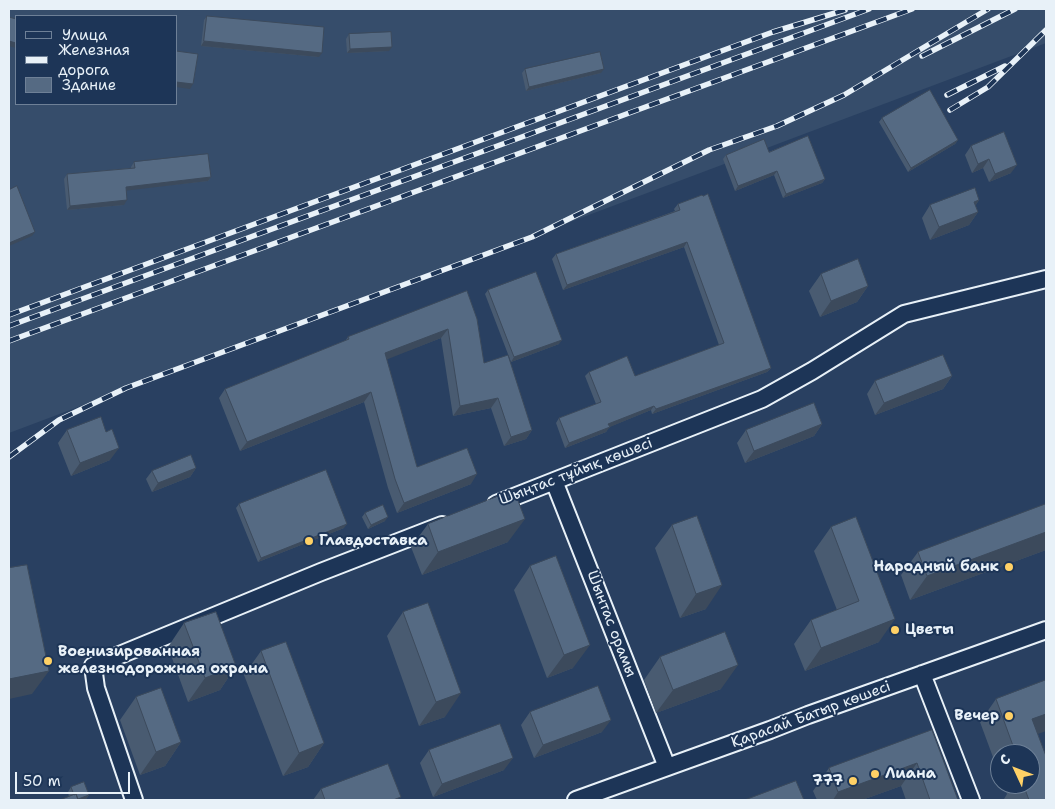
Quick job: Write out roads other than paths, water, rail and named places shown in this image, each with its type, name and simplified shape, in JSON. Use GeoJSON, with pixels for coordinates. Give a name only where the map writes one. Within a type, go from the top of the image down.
{"type":"FeatureCollection","features":[{"type":"Feature","properties":{"kind":"street","name":"Шыңтас тұйық көшесі"},"geometry":{"type":"LineString","coordinates":[[483,509],[762,400],[904,314],[1046,278]]}},
{"type":"Feature","properties":{"kind":"street","name":"Шынтас орамы"},"geometry":{"type":"LineString","coordinates":[[554,481],[667,767]]}},
{"type":"Feature","properties":{"kind":"street"},"geometry":{"type":"LineString","coordinates":[[134,800],[96,688],[93,666],[321,572],[456,520]]}},
{"type":"Feature","properties":{"kind":"street","name":"Қарасай Батыр көшесі"},"geometry":{"type":"LineString","coordinates":[[576,800],[1046,630]]}},
{"type":"Feature","properties":{"kind":"street"},"geometry":{"type":"LineString","coordinates":[[922,674],[971,800]]}},
{"type":"Feature","properties":{"kind":"railway"},"geometry":{"type":"LineString","coordinates":[[9,326],[869,9]]}},
{"type":"Feature","properties":{"kind":"railway"},"geometry":{"type":"LineString","coordinates":[[9,341],[912,9]]}},
{"type":"Feature","properties":{"kind":"railway"},"geometry":{"type":"LineString","coordinates":[[9,457],[59,420],[126,388],[532,237],[709,150],[777,126],[844,95],[988,9]]}},
{"type":"Feature","properties":{"kind":"railway"},"geometry":{"type":"LineString","coordinates":[[922,56],[1015,9]]}},
{"type":"Feature","properties":{"kind":"railway"},"geometry":{"type":"LineString","coordinates":[[9,315],[773,32],[845,10]]}},
{"type":"Feature","properties":{"kind":"railway"},"geometry":{"type":"LineString","coordinates":[[950,110],[988,87],[1046,30]]}},
{"type":"Feature","properties":{"kind":"railway"},"geometry":{"type":"LineString","coordinates":[[947,95],[1005,66]]}},
{"type":"Feature","properties":{"kind":"place","name":"Главдоставка"},"geometry":{"type":"Point","coordinates":[309,541]}},
{"type":"Feature","properties":{"kind":"place","name":"Народный банк"},"geometry":{"type":"Point","coordinates":[1009,567]}},
{"type":"Feature","properties":{"kind":"place","name":"Цветы"},"geometry":{"type":"Point","coordinates":[895,630]}},
{"type":"Feature","properties":{"kind":"place","name":"Военизированная железнодорожная охрана"},"geometry":{"type":"Point","coordinates":[48,661]}},
{"type":"Feature","properties":{"kind":"place","name":"Вечер"},"geometry":{"type":"Point","coordinates":[1009,716]}},
{"type":"Feature","properties":{"kind":"place","name":"Лиана"},"geometry":{"type":"Point","coordinates":[875,774]}},
{"type":"Feature","properties":{"kind":"place","name":"777"},"geometry":{"type":"Point","coordinates":[853,781]}}]}
